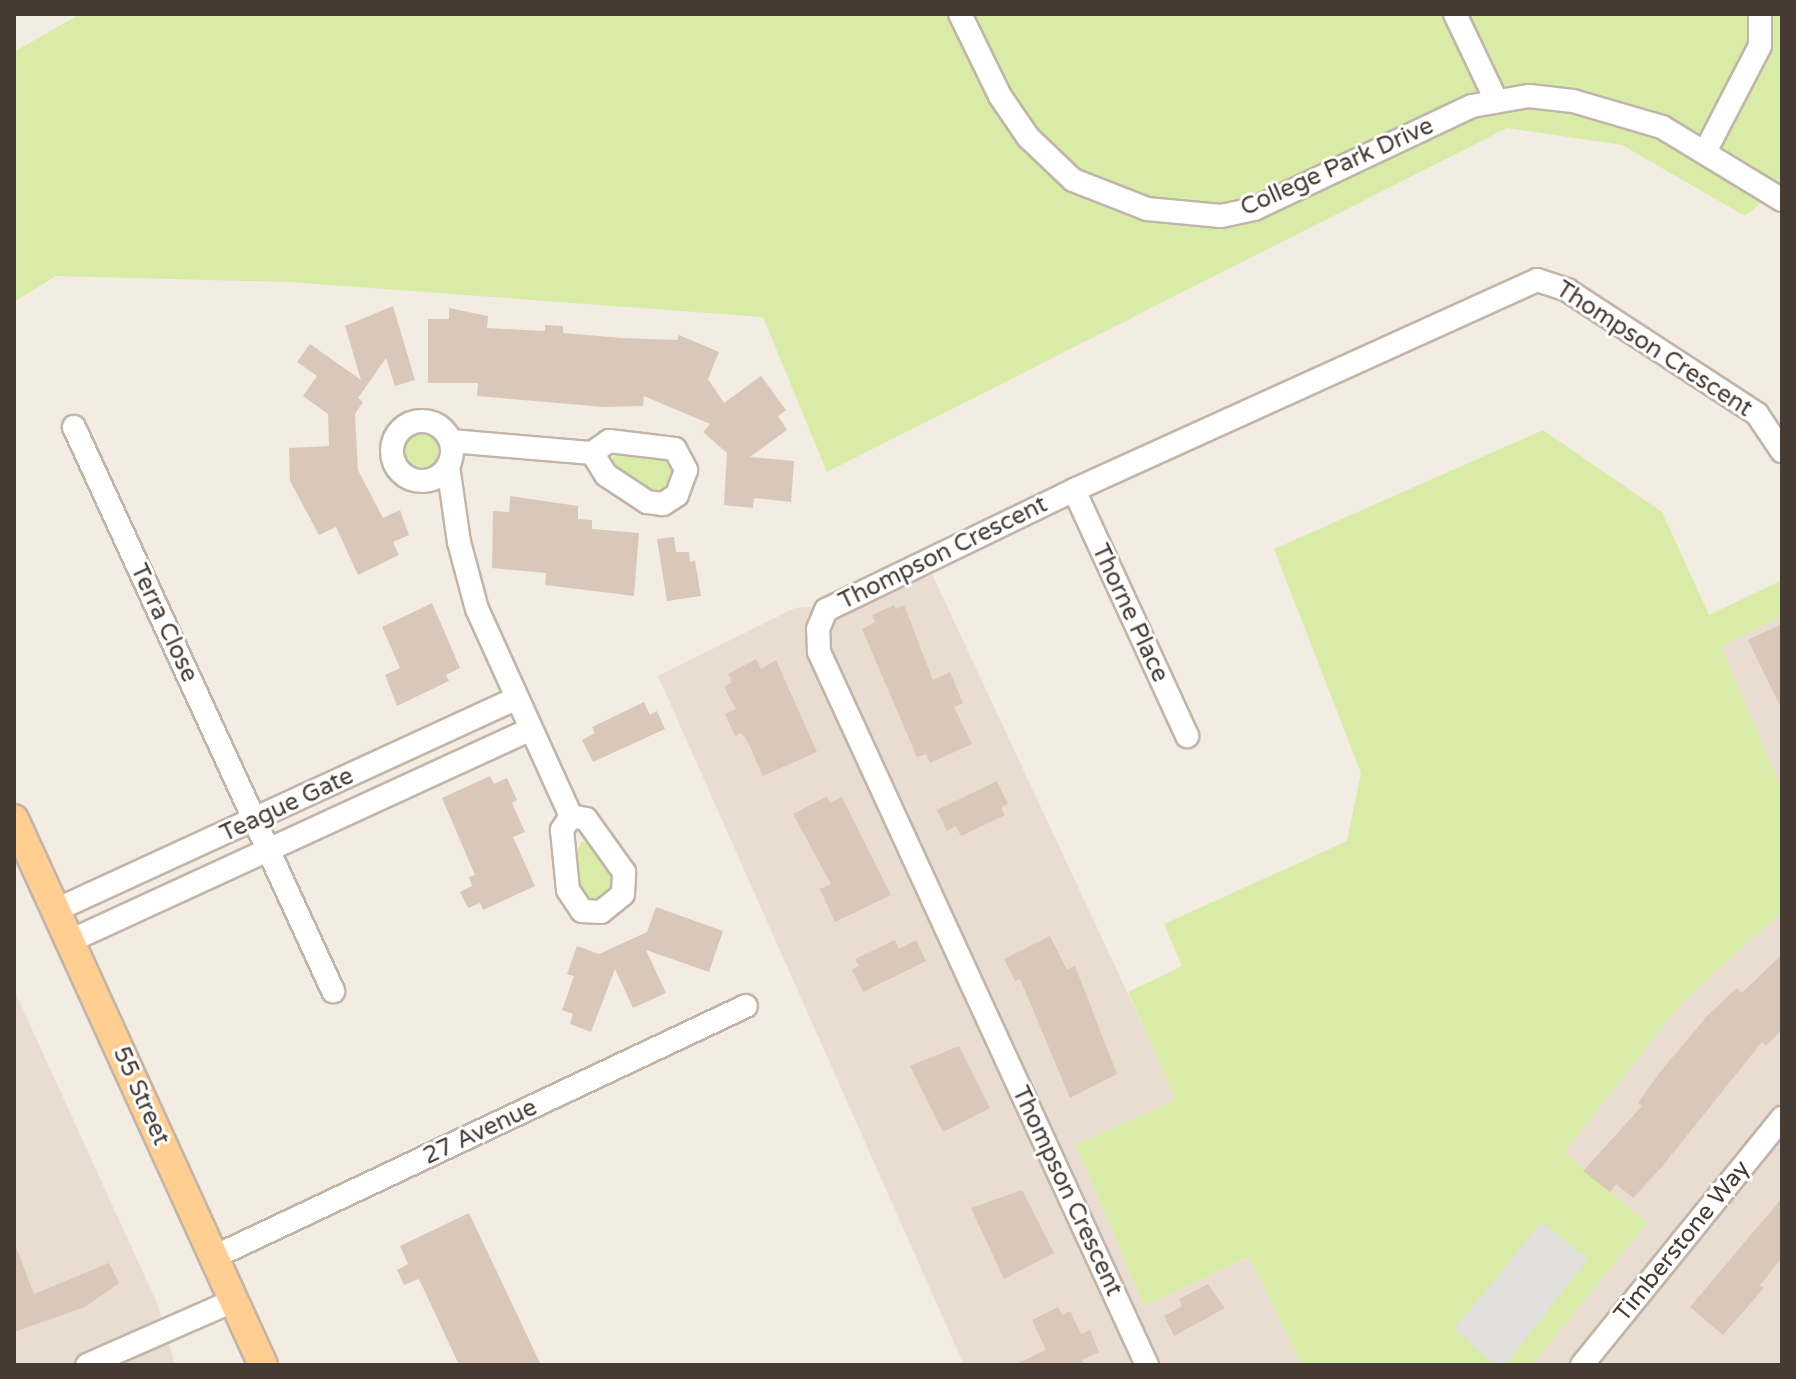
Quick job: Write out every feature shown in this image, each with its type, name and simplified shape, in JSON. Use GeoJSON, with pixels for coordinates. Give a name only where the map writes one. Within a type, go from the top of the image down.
{"type":"FeatureCollection","features":[{"type":"Feature","properties":{"kind":"main road","name":"55 Street"},"geometry":{"type":"LineString","coordinates":[[15,821],[263,1365]]}},
{"type":"Feature","properties":{"kind":"street","name":"College Park Drive"},"geometry":{"type":"LineString","coordinates":[[960,14],[994,84],[1028,137],[1073,180],[1147,209],[1221,216],[1254,209],[1472,106],[1529,96],[1573,101],[1662,127],[1706,150],[1782,200]]}},
{"type":"Feature","properties":{"kind":"street"},"geometry":{"type":"LineString","coordinates":[[1455,14],[1496,100]]}},
{"type":"Feature","properties":{"kind":"street"},"geometry":{"type":"LineString","coordinates":[[1706,150],[1760,46],[1760,14]]}},
{"type":"Feature","properties":{"kind":"street","name":"Thompson Crescent"},"geometry":{"type":"LineString","coordinates":[[1147,1365],[817,641],[826,610],[841,598],[1537,280],[1567,290],[1757,414],[1782,451]]}},
{"type":"Feature","properties":{"kind":"street"},"geometry":{"type":"LineString","coordinates":[[448,466],[432,479],[413,479],[397,467],[392,447],[401,429],[419,421],[439,425],[451,441],[448,466],[467,578],[571,816]]}},
{"type":"Feature","properties":{"kind":"street","name":"Terra Close"},"geometry":{"type":"LineString","coordinates":[[74,427],[333,991]]}},
{"type":"Feature","properties":{"kind":"street"},"geometry":{"type":"LineString","coordinates":[[451,441],[592,453]]}},
{"type":"Feature","properties":{"kind":"street","name":"Thorne Place"},"geometry":{"type":"LineString","coordinates":[[1074,490],[1187,736]]}},
{"type":"Feature","properties":{"kind":"street","name":"Teague Gate"},"geometry":{"type":"LineString","coordinates":[[56,910],[517,698]]}},
{"type":"Feature","properties":{"kind":"street","name":"Teague Gate"},"geometry":{"type":"LineString","coordinates":[[70,941],[531,729]]}},
{"type":"Feature","properties":{"kind":"street","name":"27 Avenue"},"geometry":{"type":"LineString","coordinates":[[214,1257],[746,1006]]}},
{"type":"Feature","properties":{"kind":"street","name":"Timberstone Way"},"geometry":{"type":"LineString","coordinates":[[1582,1365],[1782,1118]]}},
{"type":"Feature","properties":{"kind":"street"},"geometry":{"type":"LineString","coordinates":[[87,1365],[233,1301]]}},
{"type":"Feature","properties":{"kind":"shaded area"},"geometry":{"type":"Polygon","coordinates":[[[932,574],[1177,1099],[1076,1145],[1144,1306],[1250,1257],[1302,1365],[964,1365],[658,676],[795,608],[863,603],[932,574]]]}},
{"type":"Feature","properties":{"kind":"shaded area"},"geometry":{"type":"Polygon","coordinates":[[[1782,616],[1782,790],[1720,645],[1782,616]]]}},
{"type":"Feature","properties":{"kind":"shaded area"},"geometry":{"type":"Polygon","coordinates":[[[1782,912],[1782,1365],[1532,1365],[1646,1224],[1564,1152],[1683,1001],[1782,912]]]}},
{"type":"Feature","properties":{"kind":"shaded area"},"geometry":{"type":"Polygon","coordinates":[[[14,990],[157,1303],[175,1365],[14,1365],[14,990]]]}},
{"type":"Feature","properties":{"kind":"shaded area"},"geometry":{"type":"Polygon","coordinates":[[[1542,1222],[1588,1259],[1505,1365],[1495,1365],[1454,1329],[1542,1222]]]}},
{"type":"Feature","properties":{"kind":"green space"},"geometry":{"type":"Polygon","coordinates":[[[80,14],[1782,14],[1782,185],[1745,216],[1622,145],[1507,128],[827,472],[763,317],[289,282],[56,276],[14,302],[14,52],[80,14]]]}},
{"type":"Feature","properties":{"kind":"green space"},"geometry":{"type":"Polygon","coordinates":[[[1543,430],[1662,512],[1709,615],[1782,580],[1782,616],[1721,646],[1782,790],[1782,912],[1683,1001],[1564,1152],[1647,1223],[1532,1365],[1302,1365],[1249,1257],[1144,1306],[1076,1145],[1176,1099],[1128,992],[1182,966],[1164,924],[1347,841],[1361,773],[1274,549],[1543,430]]]}},
{"type":"Feature","properties":{"kind":"green space"},"geometry":{"type":"Polygon","coordinates":[[[421,433],[434,438],[439,451],[434,464],[421,469],[408,464],[403,451],[408,438],[421,433]]]}},
{"type":"Feature","properties":{"kind":"green space"},"geometry":{"type":"Polygon","coordinates":[[[616,454],[662,457],[671,463],[675,479],[666,491],[651,492],[612,470],[610,462],[616,454]]]}},
{"type":"Feature","properties":{"kind":"green space"},"geometry":{"type":"Polygon","coordinates":[[[582,841],[591,844],[614,875],[615,888],[600,902],[587,899],[580,888],[576,851],[582,841]]]}},
{"type":"Feature","properties":{"kind":"building"},"geometry":{"type":"Polygon","coordinates":[[[393,306],[415,380],[395,386],[386,358],[358,398],[363,402],[355,414],[358,470],[383,518],[400,510],[409,535],[393,542],[399,555],[358,575],[336,527],[319,535],[290,481],[289,448],[329,446],[328,414],[303,396],[317,376],[297,362],[310,344],[361,380],[345,326],[393,306]]]}},
{"type":"Feature","properties":{"kind":"building"},"geometry":{"type":"Polygon","coordinates":[[[449,308],[488,316],[487,328],[545,331],[545,325],[563,326],[563,333],[622,338],[677,340],[679,335],[719,352],[708,379],[724,403],[761,376],[786,410],[778,416],[787,430],[750,457],[794,461],[791,502],[754,498],[753,508],[724,505],[727,453],[703,432],[710,424],[644,396],[643,406],[604,407],[477,396],[478,383],[428,383],[428,319],[449,319],[449,308]]]}},
{"type":"Feature","properties":{"kind":"building"},"geometry":{"type":"Polygon","coordinates":[[[510,496],[578,506],[578,519],[592,520],[592,529],[639,533],[634,596],[545,585],[546,573],[492,568],[493,511],[509,512],[510,496]]]}},
{"type":"Feature","properties":{"kind":"building"},"geometry":{"type":"Polygon","coordinates":[[[674,537],[676,552],[689,552],[690,562],[695,561],[701,596],[667,601],[657,539],[674,537]]]}},
{"type":"Feature","properties":{"kind":"building"},"geometry":{"type":"Polygon","coordinates":[[[432,603],[460,668],[446,675],[449,681],[397,706],[385,675],[400,668],[382,627],[432,603]]]}},
{"type":"Feature","properties":{"kind":"building"},"geometry":{"type":"Polygon","coordinates":[[[894,605],[896,609],[904,605],[933,680],[950,672],[963,703],[954,707],[972,744],[930,763],[926,754],[917,757],[862,629],[875,622],[872,615],[894,605]]]}},
{"type":"Feature","properties":{"kind":"building"},"geometry":{"type":"Polygon","coordinates":[[[1782,624],[1782,710],[1748,640],[1782,624]]]}},
{"type":"Feature","properties":{"kind":"building"},"geometry":{"type":"Polygon","coordinates":[[[756,659],[761,669],[776,660],[817,752],[763,776],[747,740],[741,733],[735,736],[725,714],[736,709],[724,687],[732,682],[728,674],[756,659]]]}},
{"type":"Feature","properties":{"kind":"building"},"geometry":{"type":"Polygon","coordinates":[[[644,702],[650,715],[657,711],[665,729],[593,762],[582,740],[595,733],[592,727],[644,702]]]}},
{"type":"Feature","properties":{"kind":"building"},"geometry":{"type":"Polygon","coordinates":[[[490,776],[494,784],[507,778],[517,800],[512,803],[525,832],[513,837],[535,886],[483,910],[480,903],[468,908],[460,892],[472,886],[469,877],[475,875],[442,798],[490,776]]]}},
{"type":"Feature","properties":{"kind":"building"},"geometry":{"type":"Polygon","coordinates":[[[997,781],[1008,804],[1001,807],[1005,815],[961,836],[956,826],[947,831],[937,810],[997,781]]]}},
{"type":"Feature","properties":{"kind":"building"},"geometry":{"type":"Polygon","coordinates":[[[827,796],[830,803],[842,797],[891,895],[835,922],[820,889],[831,884],[793,814],[827,796]]]}},
{"type":"Feature","properties":{"kind":"building"},"geometry":{"type":"Polygon","coordinates":[[[656,907],[723,931],[709,972],[646,950],[666,993],[633,1008],[615,969],[591,1032],[570,1024],[573,1014],[562,1010],[574,976],[567,974],[577,946],[599,954],[647,932],[656,907]]]}},
{"type":"Feature","properties":{"kind":"building"},"geometry":{"type":"Polygon","coordinates":[[[1050,936],[1067,970],[1075,966],[1117,1074],[1070,1098],[1020,979],[1015,981],[1004,959],[1050,936]]]}},
{"type":"Feature","properties":{"kind":"building"},"geometry":{"type":"Polygon","coordinates":[[[895,940],[899,949],[916,940],[926,961],[863,992],[852,970],[859,966],[855,959],[895,940]]]}},
{"type":"Feature","properties":{"kind":"building"},"geometry":{"type":"Polygon","coordinates":[[[1782,954],[1782,1030],[1766,1046],[1762,1042],[1660,1169],[1633,1198],[1616,1184],[1610,1192],[1583,1171],[1642,1106],[1638,1103],[1660,1072],[1709,1014],[1737,988],[1742,993],[1782,954]]]}},
{"type":"Feature","properties":{"kind":"building"},"geometry":{"type":"Polygon","coordinates":[[[959,1046],[990,1108],[943,1132],[910,1066],[959,1046]]]}},
{"type":"Feature","properties":{"kind":"building"},"geometry":{"type":"Polygon","coordinates":[[[1022,1190],[1054,1253],[1004,1279],[971,1208],[1022,1190]]]}},
{"type":"Feature","properties":{"kind":"building"},"geometry":{"type":"Polygon","coordinates":[[[1782,1198],[1782,1258],[1760,1285],[1764,1288],[1723,1335],[1690,1307],[1782,1198]]]}},
{"type":"Feature","properties":{"kind":"building"},"geometry":{"type":"Polygon","coordinates":[[[469,1213],[541,1365],[459,1365],[419,1279],[404,1285],[397,1270],[408,1264],[400,1246],[469,1213]]]}},
{"type":"Feature","properties":{"kind":"building"},"geometry":{"type":"Polygon","coordinates":[[[14,1242],[34,1294],[109,1263],[119,1283],[85,1307],[14,1332],[14,1242]]]}},
{"type":"Feature","properties":{"kind":"building"},"geometry":{"type":"Polygon","coordinates":[[[1208,1284],[1225,1308],[1174,1336],[1164,1316],[1182,1306],[1179,1299],[1208,1284]]]}},
{"type":"Feature","properties":{"kind":"building"},"geometry":{"type":"Polygon","coordinates":[[[1058,1307],[1062,1315],[1070,1311],[1081,1334],[1090,1330],[1099,1352],[1082,1360],[1085,1365],[1014,1365],[1046,1350],[1032,1320],[1058,1307]]]}}]}
